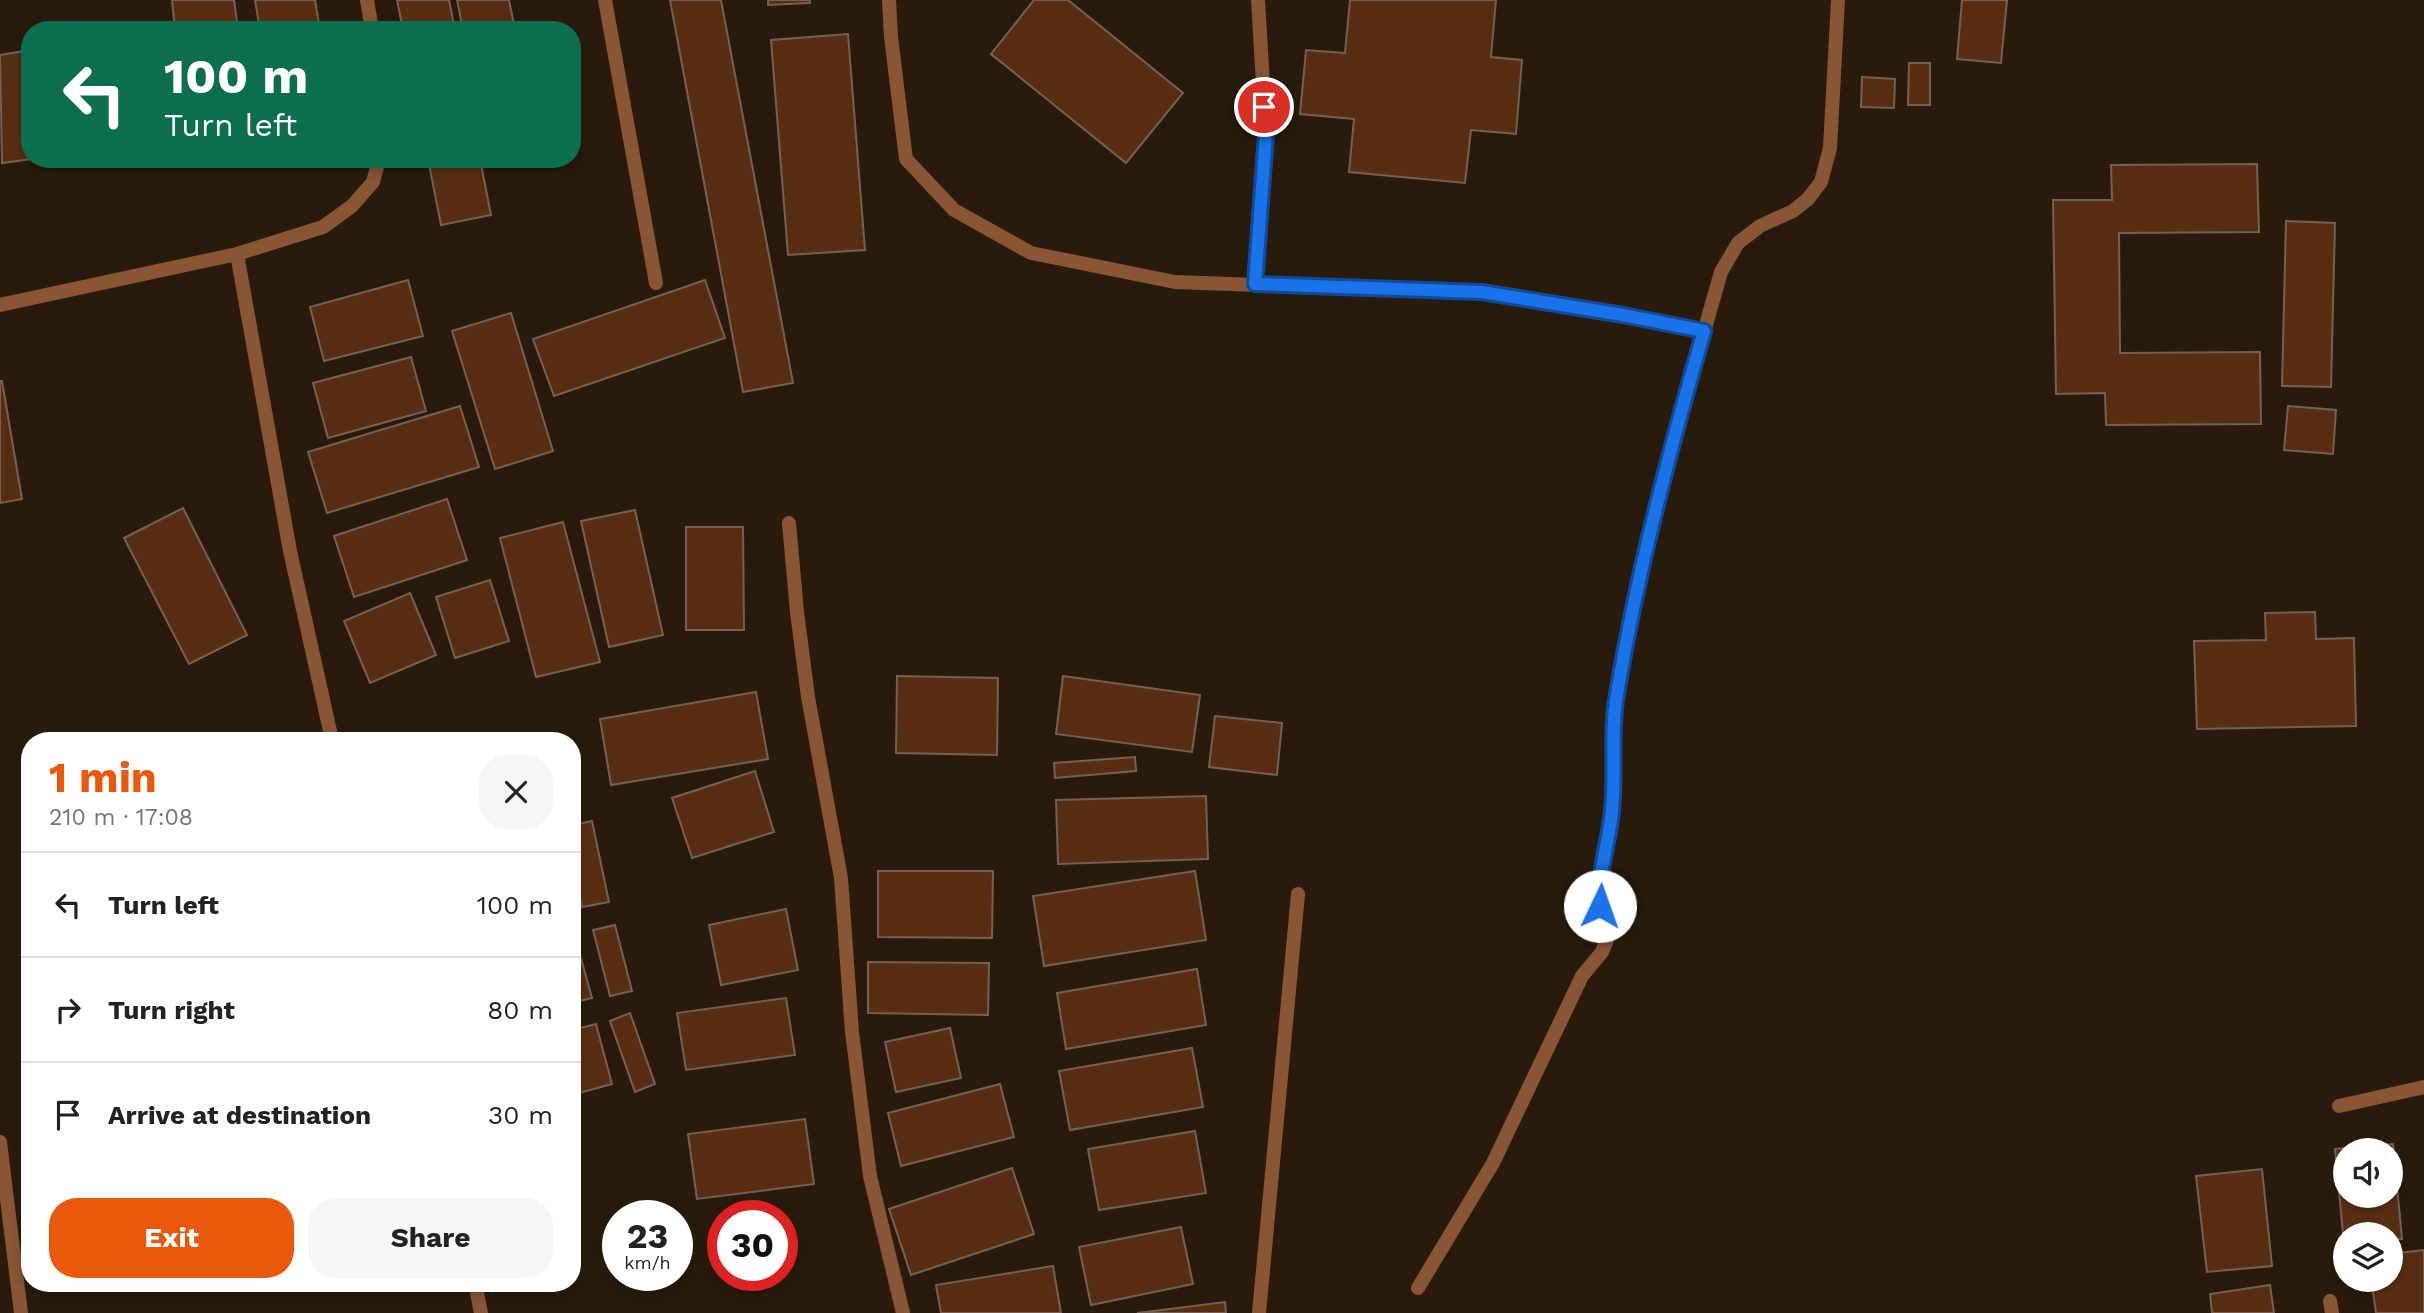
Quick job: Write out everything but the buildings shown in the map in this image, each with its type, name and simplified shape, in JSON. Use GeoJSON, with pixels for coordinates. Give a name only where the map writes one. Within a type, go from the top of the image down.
{"type":"FeatureCollection","features":[{"type":"Feature","properties":{"kind":"street"},"geometry":{"type":"LineString","coordinates":[[367,0],[370,21]]}},
{"type":"Feature","properties":{"kind":"street"},"geometry":{"type":"LineString","coordinates":[[605,0],[656,283]]}},
{"type":"Feature","properties":{"kind":"street"},"geometry":{"type":"LineString","coordinates":[[889,0],[906,159],[954,210],[1031,253],[1175,282],[1482,292],[1704,331]]}},
{"type":"Feature","properties":{"kind":"street"},"geometry":{"type":"LineString","coordinates":[[1255,284],[1266,134],[1258,0]]}},
{"type":"Feature","properties":{"kind":"street"},"geometry":{"type":"LineString","coordinates":[[1418,1288],[1493,1163],[1582,976],[1602,953],[1607,940],[1599,890],[1612,812],[1616,697],[1639,583],[1686,395],[1721,272],[1738,243],[1760,226],[1793,211],[1808,199],[1821,182],[1830,148],[1838,0]]}},
{"type":"Feature","properties":{"kind":"street"},"geometry":{"type":"LineString","coordinates":[[0,305],[237,254],[323,227],[352,206],[373,182],[377,168]]}},
{"type":"Feature","properties":{"kind":"street"},"geometry":{"type":"LineString","coordinates":[[237,254],[290,551],[330,732]]}},
{"type":"Feature","properties":{"kind":"street"},"geometry":{"type":"LineString","coordinates":[[789,523],[808,697],[841,878],[852,1032],[870,1176],[903,1313]]}},
{"type":"Feature","properties":{"kind":"street"},"geometry":{"type":"LineString","coordinates":[[1259,1313],[1298,894]]}},
{"type":"Feature","properties":{"kind":"street"},"geometry":{"type":"LineString","coordinates":[[2339,1106],[2424,1087]]}},
{"type":"Feature","properties":{"kind":"street"},"geometry":{"type":"LineString","coordinates":[[0,1142],[21,1313]]}},
{"type":"Feature","properties":{"kind":"street"},"geometry":{"type":"LineString","coordinates":[[477,1292],[481,1313]]}},
{"type":"Feature","properties":{"kind":"route"},"geometry":{"type":"LineString","coordinates":[[1264,107],[1266,134],[1255,284],[1482,292],[1704,331],[1639,583],[1616,697],[1612,812],[1599,890],[1600,906]]}}]}
